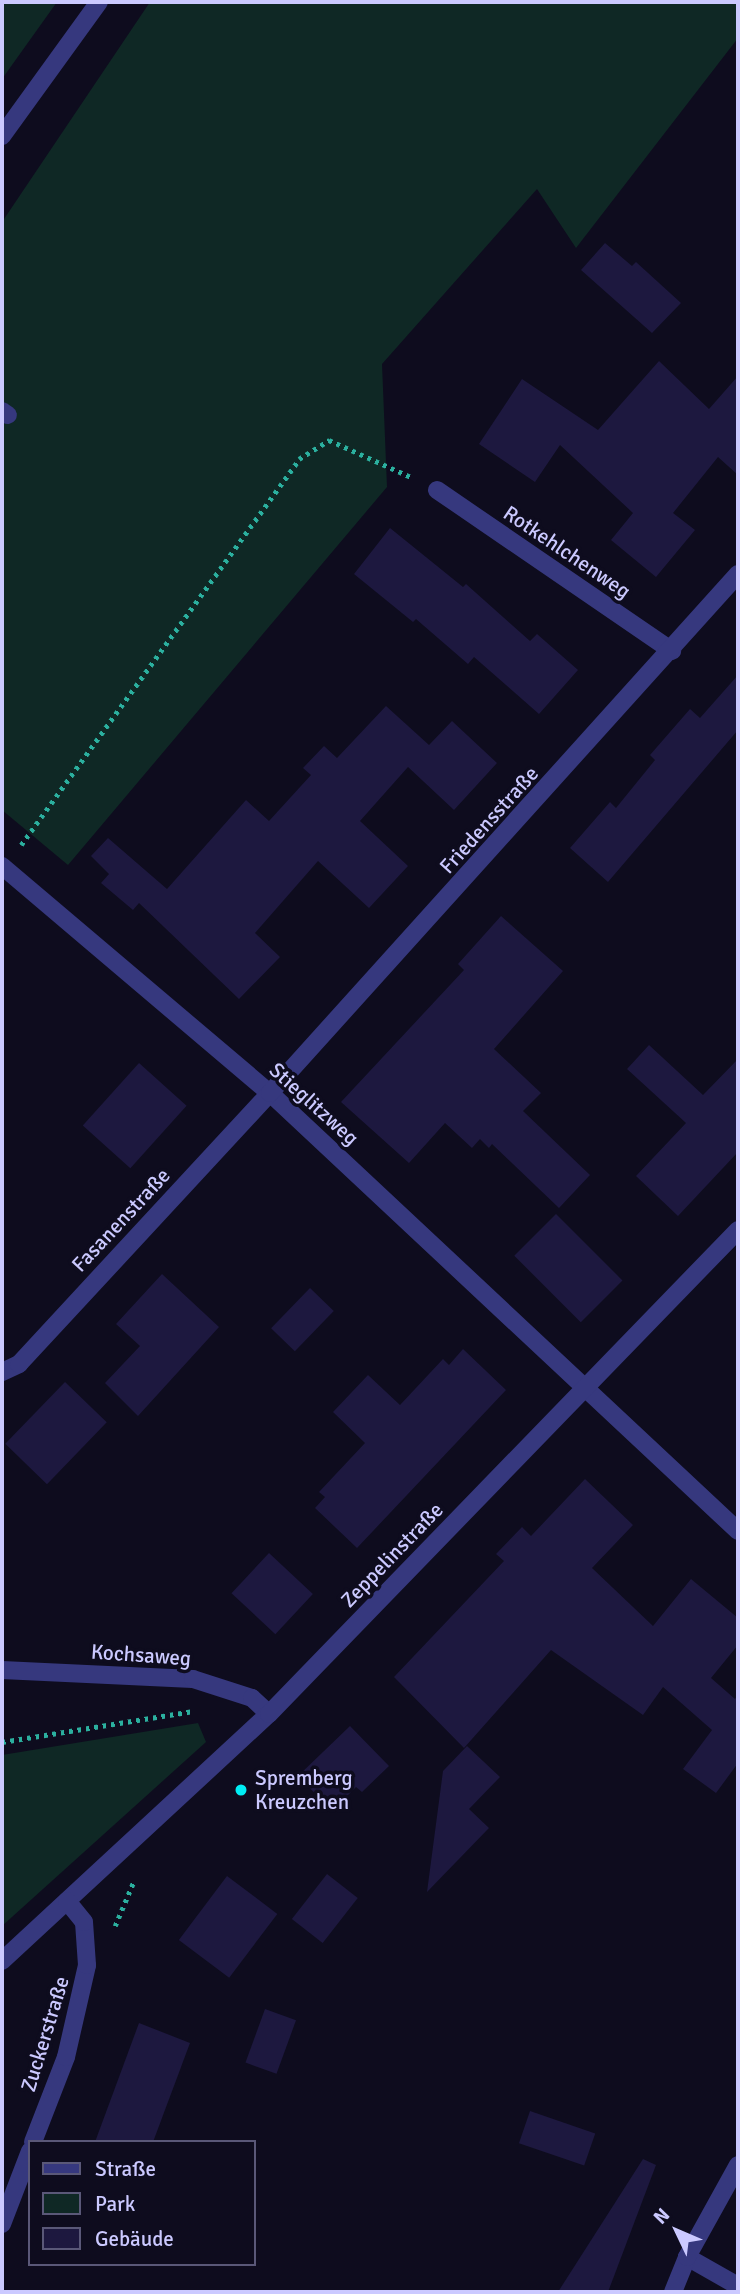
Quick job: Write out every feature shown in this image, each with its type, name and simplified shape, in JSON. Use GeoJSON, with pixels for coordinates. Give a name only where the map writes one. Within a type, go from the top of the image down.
{"type":"FeatureCollection","features":[{"type":"Feature","properties":{"kind":"street"},"geometry":{"type":"LineString","coordinates":[[2,136],[99,2]]}},
{"type":"Feature","properties":{"kind":"street","name":"Rotkehlchenweg"},"geometry":{"type":"LineString","coordinates":[[437,490],[672,651]]}},
{"type":"Feature","properties":{"kind":"street","name":"Friedensstraße"},"geometry":{"type":"LineString","coordinates":[[270,1093],[672,651],[738,574]]}},
{"type":"Feature","properties":{"kind":"street","name":"Stieglitzweg"},"geometry":{"type":"LineString","coordinates":[[3,867],[270,1093],[584,1390],[738,1531]]}},
{"type":"Feature","properties":{"kind":"street","name":"Fasanenstraße"},"geometry":{"type":"LineString","coordinates":[[2,1372],[19,1364],[270,1093]]}},
{"type":"Feature","properties":{"kind":"street","name":"Zeppelinstraße"},"geometry":{"type":"LineString","coordinates":[[2,1961],[269,1714],[738,1230]]}},
{"type":"Feature","properties":{"kind":"street","name":"Kochsaweg"},"geometry":{"type":"LineString","coordinates":[[2,1670],[193,1679],[252,1698],[269,1714]]}},
{"type":"Feature","properties":{"kind":"street","name":"Zuckerstraße"},"geometry":{"type":"LineString","coordinates":[[34,2140],[66,2057],[86,1978],[84,1922],[67,1901]]}},
{"type":"Feature","properties":{"kind":"street"},"geometry":{"type":"LineString","coordinates":[[2,2224],[28,2156]]}},
{"type":"Feature","properties":{"kind":"street"},"geometry":{"type":"LineString","coordinates":[[673,2292],[687,2257],[738,2165]]}},
{"type":"Feature","properties":{"kind":"street"},"geometry":{"type":"LineString","coordinates":[[687,2257],[738,2286]]}},
{"type":"Feature","properties":{"kind":"path"},"geometry":{"type":"LineString","coordinates":[[3,867],[299,459],[329,440],[437,490]]}},
{"type":"Feature","properties":{"kind":"path"},"geometry":{"type":"LineString","coordinates":[[2,1742],[197,1711]]}},
{"type":"Feature","properties":{"kind":"green space"},"geometry":{"type":"Polygon","coordinates":[[[2,2],[57,2],[2,79],[2,2]]]}},
{"type":"Feature","properties":{"kind":"green space"},"geometry":{"type":"Polygon","coordinates":[[[150,2],[738,2],[738,38],[576,248],[537,189],[382,364],[387,487],[68,865],[2,810],[2,222],[150,2]]]}},
{"type":"Feature","properties":{"kind":"green space"},"geometry":{"type":"Polygon","coordinates":[[[198,1723],[206,1742],[2,1926],[2,1755],[198,1723]]]}},
{"type":"Feature","properties":{"kind":"building"},"geometry":{"type":"Polygon","coordinates":[[[605,243],[632,266],[636,262],[681,303],[652,333],[581,270],[605,243]]]}},
{"type":"Feature","properties":{"kind":"building"},"geometry":{"type":"Polygon","coordinates":[[[659,361],[709,409],[738,376],[738,475],[718,457],[673,513],[695,530],[656,577],[611,540],[633,513],[560,445],[535,482],[479,444],[522,379],[598,430],[659,361]]]}},
{"type":"Feature","properties":{"kind":"building"},"geometry":{"type":"Polygon","coordinates":[[[390,528],[463,587],[466,584],[530,641],[537,634],[578,670],[539,714],[474,657],[468,664],[416,619],[413,622],[354,574],[390,528]]]}},
{"type":"Feature","properties":{"kind":"building"},"geometry":{"type":"Polygon","coordinates":[[[738,675],[738,730],[608,882],[570,848],[610,802],[616,808],[655,760],[650,755],[690,709],[700,718],[738,675]]]}},
{"type":"Feature","properties":{"kind":"building"},"geometry":{"type":"Polygon","coordinates":[[[386,706],[429,745],[452,721],[497,763],[454,810],[408,767],[360,821],[408,866],[369,908],[318,861],[255,933],[280,957],[239,999],[139,903],[133,910],[101,883],[109,874],[91,856],[108,838],[167,889],[246,800],[269,821],[311,775],[303,768],[324,746],[337,758],[386,706]]]}},
{"type":"Feature","properties":{"kind":"building"},"geometry":{"type":"Polygon","coordinates":[[[501,916],[563,971],[494,1049],[541,1093],[523,1111],[590,1175],[559,1208],[492,1144],[489,1148],[480,1139],[472,1148],[445,1123],[409,1163],[341,1102],[464,970],[458,964],[501,916]]]}},
{"type":"Feature","properties":{"kind":"building"},"geometry":{"type":"Polygon","coordinates":[[[649,1045],[703,1095],[738,1059],[738,1152],[678,1216],[636,1176],[686,1123],[627,1069],[649,1045]]]}},
{"type":"Feature","properties":{"kind":"building"},"geometry":{"type":"Polygon","coordinates":[[[139,1063],[187,1106],[130,1168],[83,1125],[139,1063]]]}},
{"type":"Feature","properties":{"kind":"building"},"geometry":{"type":"Polygon","coordinates":[[[556,1214],[622,1280],[581,1322],[514,1256],[556,1214]]]}},
{"type":"Feature","properties":{"kind":"building"},"geometry":{"type":"Polygon","coordinates":[[[162,1274],[219,1327],[138,1416],[105,1383],[140,1346],[116,1324],[162,1274]]]}},
{"type":"Feature","properties":{"kind":"building"},"geometry":{"type":"Polygon","coordinates":[[[310,1288],[334,1311],[295,1351],[271,1328],[310,1288]]]}},
{"type":"Feature","properties":{"kind":"building"},"geometry":{"type":"Polygon","coordinates":[[[463,1349],[506,1390],[357,1548],[315,1508],[325,1497],[319,1492],[365,1443],[333,1412],[368,1375],[400,1405],[443,1359],[449,1365],[463,1349]]]}},
{"type":"Feature","properties":{"kind":"building"},"geometry":{"type":"Polygon","coordinates":[[[65,1382],[107,1422],[47,1484],[5,1444],[65,1382]]]}},
{"type":"Feature","properties":{"kind":"building"},"geometry":{"type":"Polygon","coordinates":[[[585,1479],[633,1525],[592,1568],[653,1626],[691,1579],[738,1618],[738,1645],[711,1678],[735,1699],[738,1695],[738,1763],[716,1793],[683,1769],[712,1730],[663,1687],[643,1715],[551,1650],[464,1748],[394,1677],[504,1561],[496,1554],[522,1527],[531,1536],[585,1479]]]}},
{"type":"Feature","properties":{"kind":"building"},"geometry":{"type":"Polygon","coordinates":[[[269,1553],[313,1594],[275,1634],[231,1593],[269,1553]]]}},
{"type":"Feature","properties":{"kind":"building"},"geometry":{"type":"Polygon","coordinates":[[[350,1726],[389,1766],[362,1792],[356,1787],[332,1811],[298,1776],[350,1726]]]}},
{"type":"Feature","properties":{"kind":"building"},"geometry":{"type":"Polygon","coordinates":[[[467,1746],[500,1777],[469,1809],[489,1828],[427,1892],[443,1771],[467,1746]]]}},
{"type":"Feature","properties":{"kind":"building"},"geometry":{"type":"Polygon","coordinates":[[[327,1874],[358,1898],[323,1943],[292,1919],[327,1874]]]}},
{"type":"Feature","properties":{"kind":"building"},"geometry":{"type":"Polygon","coordinates":[[[227,1876],[277,1914],[229,1978],[179,1940],[227,1876]]]}},
{"type":"Feature","properties":{"kind":"building"},"geometry":{"type":"Polygon","coordinates":[[[265,2009],[296,2020],[277,2074],[246,2063],[265,2009]]]}},
{"type":"Feature","properties":{"kind":"building"},"geometry":{"type":"Polygon","coordinates":[[[139,2023],[190,2043],[154,2140],[96,2140],[139,2023]]]}},
{"type":"Feature","properties":{"kind":"building"},"geometry":{"type":"Polygon","coordinates":[[[530,2111],[595,2133],[584,2166],[519,2143],[530,2111]]]}},
{"type":"Feature","properties":{"kind":"building"},"geometry":{"type":"Polygon","coordinates":[[[643,2159],[656,2165],[608,2292],[558,2292],[643,2159]]]}},
{"type":"Feature","properties":{"kind":"place","name":"Spremberg Kreuzchen"},"geometry":{"type":"Point","coordinates":[241,1790]}}]}
